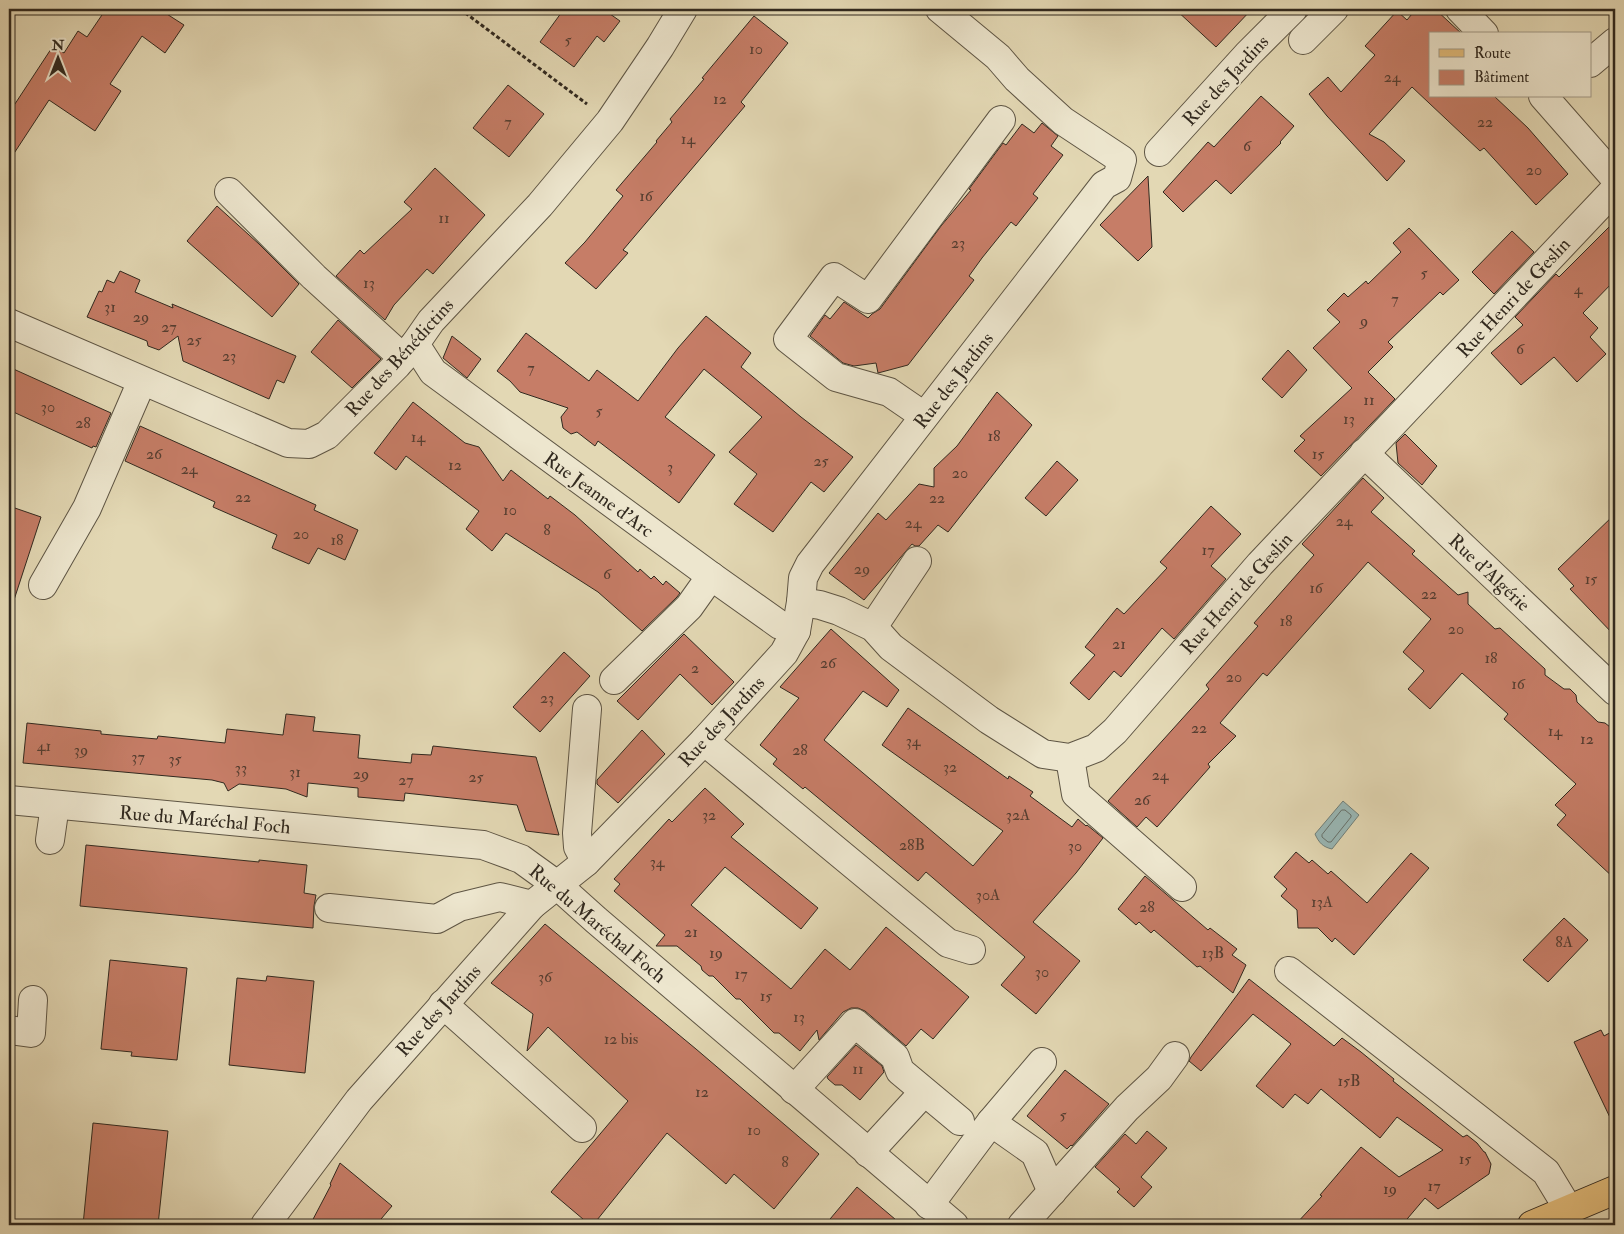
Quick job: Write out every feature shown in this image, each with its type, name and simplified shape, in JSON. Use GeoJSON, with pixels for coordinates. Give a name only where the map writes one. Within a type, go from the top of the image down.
{"type":"FeatureCollection","features":[{"type":"Feature","properties":{"kind":"main road"},"geometry":{"type":"LineString","coordinates":[[1532,1225],[1566,1217],[1615,1192]]}},
{"type":"Feature","properties":{"kind":"street","name":"Rue des Bénédictins"},"geometry":{"type":"LineString","coordinates":[[9,323],[288,443],[309,444],[327,435],[409,351],[431,320],[540,205],[610,120],[660,47],[683,9]]}},
{"type":"Feature","properties":{"kind":"street","name":"Rue des Jardins"},"geometry":{"type":"LineString","coordinates":[[265,1225],[359,1100],[532,904],[586,862],[704,741],[784,652],[796,631],[803,578],[810,564],[1104,185],[1117,178],[1122,160],[1063,120],[1017,79],[998,57],[940,9]]}},
{"type":"Feature","properties":{"kind":"street","name":"Rue des Jardins"},"geometry":{"type":"LineString","coordinates":[[1159,152],[1248,54],[1293,9]]}},
{"type":"Feature","properties":{"kind":"street"},"geometry":{"type":"LineString","coordinates":[[1303,40],[1334,9]]}},
{"type":"Feature","properties":{"kind":"street"},"geometry":{"type":"LineString","coordinates":[[1460,9],[1482,32]]}},
{"type":"Feature","properties":{"kind":"street"},"geometry":{"type":"LineString","coordinates":[[1592,61],[1615,42]]}},
{"type":"Feature","properties":{"kind":"street"},"geometry":{"type":"LineString","coordinates":[[1548,98],[1615,178]]}},
{"type":"Feature","properties":{"kind":"street"},"geometry":{"type":"LineString","coordinates":[[924,416],[889,392],[836,377],[788,339],[834,277],[868,299],[1001,120]]}},
{"type":"Feature","properties":{"kind":"street","name":"Rue Henri de Geslin"},"geometry":{"type":"LineString","coordinates":[[801,602],[839,611],[874,626],[891,647],[989,720],[1043,754],[1070,758],[1096,748],[1115,731],[1260,564],[1615,189]]}},
{"type":"Feature","properties":{"kind":"street","name":"Rue Jeanne d'Arc"},"geometry":{"type":"LineString","coordinates":[[229,192],[314,277],[433,372],[711,576],[780,625],[796,631]]}},
{"type":"Feature","properties":{"kind":"street"},"geometry":{"type":"LineString","coordinates":[[43,585],[87,508],[142,381]]}},
{"type":"Feature","properties":{"kind":"street","name":"Rue d'Algérie"},"geometry":{"type":"LineString","coordinates":[[1364,453],[1615,691]]}},
{"type":"Feature","properties":{"kind":"street"},"geometry":{"type":"LineString","coordinates":[[874,626],[917,562]]}},
{"type":"Feature","properties":{"kind":"street"},"geometry":{"type":"LineString","coordinates":[[614,680],[689,607],[711,576]]}},
{"type":"Feature","properties":{"kind":"street"},"geometry":{"type":"LineString","coordinates":[[586,862],[578,847],[576,833],[587,709]]}},
{"type":"Feature","properties":{"kind":"street"},"geometry":{"type":"LineString","coordinates":[[704,741],[948,943],[971,950]]}},
{"type":"Feature","properties":{"kind":"street"},"geometry":{"type":"LineString","coordinates":[[1070,758],[1076,794],[1182,887]]}},
{"type":"Feature","properties":{"kind":"street","name":"Rue du Maréchal Foch"},"geometry":{"type":"LineString","coordinates":[[9,800],[483,845],[520,859],[557,885],[794,1090],[954,1225]]}},
{"type":"Feature","properties":{"kind":"street"},"geometry":{"type":"LineString","coordinates":[[50,840],[55,805]]}},
{"type":"Feature","properties":{"kind":"street"},"geometry":{"type":"LineString","coordinates":[[329,908],[437,918],[460,907],[500,897],[532,904]]}},
{"type":"Feature","properties":{"kind":"street"},"geometry":{"type":"LineString","coordinates":[[1289,970],[1546,1172],[1566,1217]]}},
{"type":"Feature","properties":{"kind":"street"},"geometry":{"type":"LineString","coordinates":[[9,1030],[31,1033],[34,1000]]}},
{"type":"Feature","properties":{"kind":"street"},"geometry":{"type":"LineString","coordinates":[[443,1004],[582,1128]]}},
{"type":"Feature","properties":{"kind":"street"},"geometry":{"type":"LineString","coordinates":[[794,1090],[854,1023],[895,1057],[900,1071],[960,1121]]}},
{"type":"Feature","properties":{"kind":"street"},"geometry":{"type":"LineString","coordinates":[[1022,1225],[1128,1108],[1159,1078],[1175,1056]]}},
{"type":"Feature","properties":{"kind":"street"},"geometry":{"type":"LineString","coordinates":[[929,1205],[992,1122],[1042,1062]]}},
{"type":"Feature","properties":{"kind":"street"},"geometry":{"type":"LineString","coordinates":[[868,1153],[924,1092]]}},
{"type":"Feature","properties":{"kind":"street"},"geometry":{"type":"LineString","coordinates":[[992,1122],[1035,1153],[1052,1192]]}},
{"type":"Feature","properties":{"kind":"path"},"geometry":{"type":"LineString","coordinates":[[9,18],[20,9]]}},
{"type":"Feature","properties":{"kind":"path"},"geometry":{"type":"LineString","coordinates":[[460,9],[610,120]]}},
{"type":"Feature","properties":{"kind":"water"},"geometry":{"type":"Polygon","coordinates":[[[1343,801],[1359,815],[1332,849],[1322,844],[1315,834],[1343,801]]]}},
{"type":"Feature","properties":{"kind":"building"},"geometry":{"type":"Polygon","coordinates":[[[106,9],[159,9],[184,25],[165,53],[142,36],[110,84],[121,91],[95,131],[49,100],[9,161],[9,113],[53,46],[64,53],[78,31],[87,37],[106,9]]]}},
{"type":"Feature","properties":{"kind":"building"},"geometry":{"type":"Polygon","coordinates":[[[564,9],[603,9],[620,21],[604,42],[597,36],[574,67],[540,42],[564,9]]]}},
{"type":"Feature","properties":{"kind":"building"},"geometry":{"type":"Polygon","coordinates":[[[1175,9],[1252,9],[1216,47],[1175,9]]]}},
{"type":"Feature","properties":{"kind":"building"},"geometry":{"type":"Polygon","coordinates":[[[1416,9],[1435,9],[1460,32],[1429,32],[1429,98],[1496,98],[1528,128],[1568,174],[1536,205],[1484,148],[1480,151],[1412,87],[1369,134],[1384,142],[1405,161],[1387,181],[1309,94],[1328,77],[1341,92],[1375,55],[1365,46],[1397,11],[1407,20],[1416,9]]]}},
{"type":"Feature","properties":{"kind":"building"},"geometry":{"type":"Polygon","coordinates":[[[754,16],[788,43],[741,102],[745,106],[623,250],[628,253],[596,289],[565,263],[623,196],[616,190],[657,142],[672,122],[670,119],[754,16]]]}},
{"type":"Feature","properties":{"kind":"building"},"geometry":{"type":"Polygon","coordinates":[[[508,85],[544,114],[509,157],[473,128],[508,85]]]}},
{"type":"Feature","properties":{"kind":"building"},"geometry":{"type":"Polygon","coordinates":[[[1261,96],[1294,126],[1281,143],[1231,194],[1216,180],[1183,212],[1163,192],[1208,142],[1214,147],[1261,96]]]}},
{"type":"Feature","properties":{"kind":"building"},"geometry":{"type":"Polygon","coordinates":[[[1042,123],[1058,136],[1051,146],[1063,155],[1033,194],[1038,198],[1016,226],[1011,222],[982,258],[969,276],[974,280],[908,365],[878,373],[876,363],[854,366],[843,363],[810,336],[825,315],[830,319],[844,302],[868,318],[880,309],[941,226],[971,190],[969,189],[1003,143],[1006,145],[1022,124],[1034,133],[1042,123]]]}},
{"type":"Feature","properties":{"kind":"building"},"geometry":{"type":"Polygon","coordinates":[[[435,168],[485,215],[433,274],[427,269],[394,305],[385,320],[336,276],[360,250],[364,254],[412,209],[404,202],[435,168]]]}},
{"type":"Feature","properties":{"kind":"building"},"geometry":{"type":"Polygon","coordinates":[[[1148,176],[1152,247],[1138,261],[1100,225],[1148,176]]]}},
{"type":"Feature","properties":{"kind":"building"},"geometry":{"type":"Polygon","coordinates":[[[217,206],[299,284],[272,317],[187,241],[217,206]]]}},
{"type":"Feature","properties":{"kind":"building"},"geometry":{"type":"Polygon","coordinates":[[[1615,221],[1615,280],[1583,313],[1598,328],[1590,337],[1606,354],[1577,382],[1554,357],[1521,385],[1491,353],[1523,325],[1515,317],[1556,274],[1559,277],[1615,221]]]}},
{"type":"Feature","properties":{"kind":"building"},"geometry":{"type":"Polygon","coordinates":[[[1409,228],[1459,280],[1443,295],[1440,292],[1388,342],[1393,347],[1368,372],[1395,399],[1321,476],[1294,451],[1305,440],[1300,436],[1352,388],[1313,348],[1340,322],[1327,310],[1344,293],[1348,297],[1366,281],[1368,284],[1401,252],[1393,243],[1409,228]]]}},
{"type":"Feature","properties":{"kind":"building"},"geometry":{"type":"Polygon","coordinates":[[[1512,231],[1534,252],[1494,294],[1472,272],[1512,231]]]}},
{"type":"Feature","properties":{"kind":"building"},"geometry":{"type":"Polygon","coordinates":[[[120,271],[140,280],[135,292],[173,308],[172,304],[296,356],[284,383],[277,380],[269,399],[183,361],[178,336],[159,350],[148,346],[147,341],[87,317],[99,291],[102,292],[107,280],[114,283],[120,271]]]}},
{"type":"Feature","properties":{"kind":"building"},"geometry":{"type":"Polygon","coordinates":[[[706,316],[751,353],[741,367],[853,457],[824,492],[811,482],[773,532],[734,504],[757,474],[729,452],[762,417],[704,369],[665,417],[715,455],[679,503],[598,441],[595,446],[577,432],[571,434],[563,428],[561,417],[568,408],[520,392],[497,371],[526,333],[589,381],[597,370],[638,401],[678,348],[706,316]]]}},
{"type":"Feature","properties":{"kind":"building"},"geometry":{"type":"Polygon","coordinates":[[[338,320],[381,359],[352,388],[311,352],[338,320]]]}},
{"type":"Feature","properties":{"kind":"building"},"geometry":{"type":"Polygon","coordinates":[[[452,336],[481,359],[467,378],[443,358],[452,336]]]}},
{"type":"Feature","properties":{"kind":"building"},"geometry":{"type":"Polygon","coordinates":[[[1288,350],[1307,370],[1282,398],[1262,379],[1288,350]]]}},
{"type":"Feature","properties":{"kind":"building"},"geometry":{"type":"Polygon","coordinates":[[[9,367],[111,413],[96,447],[93,446],[92,448],[9,410],[9,367]]]}},
{"type":"Feature","properties":{"kind":"building"},"geometry":{"type":"Polygon","coordinates":[[[997,392],[1032,425],[948,532],[938,525],[919,546],[912,544],[864,600],[829,573],[878,513],[886,520],[919,484],[934,487],[934,468],[957,446],[997,392]]]}},
{"type":"Feature","properties":{"kind":"building"},"geometry":{"type":"Polygon","coordinates":[[[413,402],[465,443],[479,447],[503,481],[511,470],[548,499],[550,496],[575,515],[638,572],[640,569],[651,579],[654,576],[663,585],[666,581],[680,593],[642,631],[598,592],[506,533],[492,551],[466,529],[479,511],[406,456],[396,470],[374,453],[413,402]]]}},
{"type":"Feature","properties":{"kind":"building"},"geometry":{"type":"Polygon","coordinates":[[[140,426],[316,505],[314,510],[358,530],[345,560],[318,548],[309,564],[272,548],[277,535],[213,507],[215,502],[125,461],[140,426]]]}},
{"type":"Feature","properties":{"kind":"building"},"geometry":{"type":"Polygon","coordinates":[[[1405,434],[1437,466],[1422,485],[1398,463],[1396,443],[1405,434]]]}},
{"type":"Feature","properties":{"kind":"building"},"geometry":{"type":"Polygon","coordinates":[[[1057,461],[1078,480],[1046,516],[1025,498],[1057,461]]]}},
{"type":"Feature","properties":{"kind":"building"},"geometry":{"type":"Polygon","coordinates":[[[1363,478],[1384,498],[1371,512],[1415,551],[1412,554],[1458,595],[1468,592],[1468,604],[1495,629],[1500,628],[1545,669],[1545,675],[1564,689],[1570,689],[1576,695],[1577,702],[1598,722],[1605,723],[1615,731],[1615,879],[1557,825],[1566,815],[1555,805],[1576,784],[1504,719],[1508,714],[1462,673],[1430,709],[1408,689],[1424,671],[1403,652],[1431,619],[1368,562],[1267,676],[1263,673],[1220,723],[1236,736],[1208,764],[1210,767],[1157,827],[1146,817],[1137,827],[1108,801],[1209,689],[1206,685],[1258,626],[1254,623],[1314,555],[1302,544],[1363,478]]]}},
{"type":"Feature","properties":{"kind":"building"},"geometry":{"type":"Polygon","coordinates":[[[9,506],[41,517],[13,603],[9,602],[9,506]]]}},
{"type":"Feature","properties":{"kind":"building"},"geometry":{"type":"Polygon","coordinates":[[[1211,506],[1241,534],[1211,566],[1226,579],[1174,639],[1162,628],[1121,677],[1114,671],[1089,700],[1070,683],[1095,655],[1085,647],[1117,608],[1124,614],[1167,568],[1160,562],[1211,506]]]}},
{"type":"Feature","properties":{"kind":"building"},"geometry":{"type":"Polygon","coordinates":[[[1615,514],[1615,636],[1570,589],[1574,586],[1558,569],[1615,514]]]}},
{"type":"Feature","properties":{"kind":"building"},"geometry":{"type":"Polygon","coordinates":[[[831,629],[899,690],[887,707],[863,691],[824,740],[973,866],[1003,831],[882,745],[908,708],[1008,779],[1009,776],[1033,792],[1030,796],[1072,827],[1078,819],[1103,838],[1076,873],[1033,922],[1080,961],[1036,1014],[1001,985],[1025,957],[926,872],[918,881],[805,787],[803,789],[773,764],[777,759],[760,745],[799,698],[780,687],[831,629]]]}},
{"type":"Feature","properties":{"kind":"building"},"geometry":{"type":"Polygon","coordinates":[[[684,634],[734,682],[712,705],[680,674],[638,720],[617,701],[684,634]]]}},
{"type":"Feature","properties":{"kind":"building"},"geometry":{"type":"Polygon","coordinates":[[[564,652],[590,676],[540,732],[513,707],[564,652]]]}},
{"type":"Feature","properties":{"kind":"building"},"geometry":{"type":"Polygon","coordinates":[[[286,714],[315,717],[313,731],[360,735],[358,758],[411,763],[412,754],[431,755],[433,746],[536,757],[559,835],[526,831],[517,805],[405,793],[404,801],[358,797],[358,788],[308,783],[307,797],[286,789],[239,784],[228,791],[224,783],[212,780],[23,763],[27,723],[101,731],[101,734],[157,739],[158,736],[225,743],[227,729],[283,735],[286,714]]]}},
{"type":"Feature","properties":{"kind":"building"},"geometry":{"type":"Polygon","coordinates":[[[642,730],[665,754],[618,803],[597,784],[597,780],[642,730]]]}},
{"type":"Feature","properties":{"kind":"building"},"geometry":{"type":"Polygon","coordinates":[[[705,788],[744,824],[731,837],[818,908],[801,929],[725,867],[691,905],[791,989],[825,949],[850,970],[886,927],[969,997],[933,1039],[921,1029],[906,1046],[865,1011],[851,1008],[843,1012],[819,1040],[817,1030],[800,1051],[779,1033],[774,1033],[740,999],[736,999],[713,976],[709,976],[702,970],[701,966],[677,946],[656,946],[665,935],[614,891],[620,884],[614,879],[669,819],[672,822],[705,788]]]}},
{"type":"Feature","properties":{"kind":"building"},"geometry":{"type":"Polygon","coordinates":[[[86,845],[307,865],[304,893],[316,895],[313,928],[80,906],[86,845]]]}},
{"type":"Feature","properties":{"kind":"building"},"geometry":{"type":"Polygon","coordinates":[[[1296,852],[1309,863],[1312,860],[1328,874],[1331,871],[1367,903],[1411,853],[1429,868],[1354,955],[1335,938],[1332,942],[1318,928],[1298,928],[1297,910],[1281,896],[1287,889],[1274,877],[1296,852]]]}},
{"type":"Feature","properties":{"kind":"building"},"geometry":{"type":"Polygon","coordinates":[[[1145,876],[1208,930],[1210,928],[1237,949],[1232,955],[1246,965],[1233,993],[1200,966],[1197,967],[1154,930],[1151,933],[1139,922],[1136,925],[1118,909],[1145,876]]]}},
{"type":"Feature","properties":{"kind":"building"},"geometry":{"type":"Polygon","coordinates":[[[1564,918],[1588,940],[1548,982],[1523,960],[1564,918]]]}},
{"type":"Feature","properties":{"kind":"building"},"geometry":{"type":"Polygon","coordinates":[[[545,924],[819,1154],[774,1209],[734,1174],[726,1184],[667,1133],[593,1225],[590,1225],[551,1192],[628,1101],[548,1027],[527,1051],[533,1014],[491,983],[545,924]]]}},
{"type":"Feature","properties":{"kind":"building"},"geometry":{"type":"Polygon","coordinates":[[[110,960],[187,968],[177,1060],[131,1056],[132,1052],[101,1049],[110,960]]]}},
{"type":"Feature","properties":{"kind":"building"},"geometry":{"type":"Polygon","coordinates":[[[267,976],[314,981],[305,1073],[229,1065],[237,978],[266,981],[267,976]]]}},
{"type":"Feature","properties":{"kind":"building"},"geometry":{"type":"Polygon","coordinates":[[[1249,979],[1334,1046],[1342,1038],[1463,1137],[1467,1135],[1477,1143],[1485,1152],[1491,1164],[1489,1174],[1438,1209],[1425,1198],[1402,1225],[1295,1225],[1322,1196],[1320,1195],[1361,1147],[1399,1177],[1443,1150],[1397,1117],[1380,1138],[1321,1089],[1308,1104],[1295,1094],[1283,1108],[1256,1086],[1291,1044],[1253,1014],[1201,1071],[1189,1061],[1249,979]]]}},
{"type":"Feature","properties":{"kind":"building"},"geometry":{"type":"Polygon","coordinates":[[[1601,1030],[1604,1036],[1615,1030],[1615,1128],[1574,1042],[1601,1030]]]}},
{"type":"Feature","properties":{"kind":"building"},"geometry":{"type":"Polygon","coordinates":[[[856,1045],[882,1066],[884,1072],[860,1100],[842,1085],[835,1085],[827,1077],[856,1045]]]}},
{"type":"Feature","properties":{"kind":"building"},"geometry":{"type":"Polygon","coordinates":[[[1065,1070],[1109,1104],[1072,1146],[1067,1149],[1027,1116],[1065,1070]]]}},
{"type":"Feature","properties":{"kind":"building"},"geometry":{"type":"Polygon","coordinates":[[[93,1123],[168,1131],[158,1225],[83,1225],[93,1123]]]}},
{"type":"Feature","properties":{"kind":"building"},"geometry":{"type":"Polygon","coordinates":[[[1147,1131],[1167,1148],[1141,1177],[1152,1187],[1134,1207],[1117,1192],[1120,1189],[1095,1167],[1125,1134],[1136,1144],[1147,1131]]]}},
{"type":"Feature","properties":{"kind":"building"},"geometry":{"type":"Polygon","coordinates":[[[340,1163],[392,1206],[376,1225],[310,1225],[340,1163]]]}},
{"type":"Feature","properties":{"kind":"building"},"geometry":{"type":"Polygon","coordinates":[[[857,1187],[902,1225],[825,1225],[857,1187]]]}}]}
